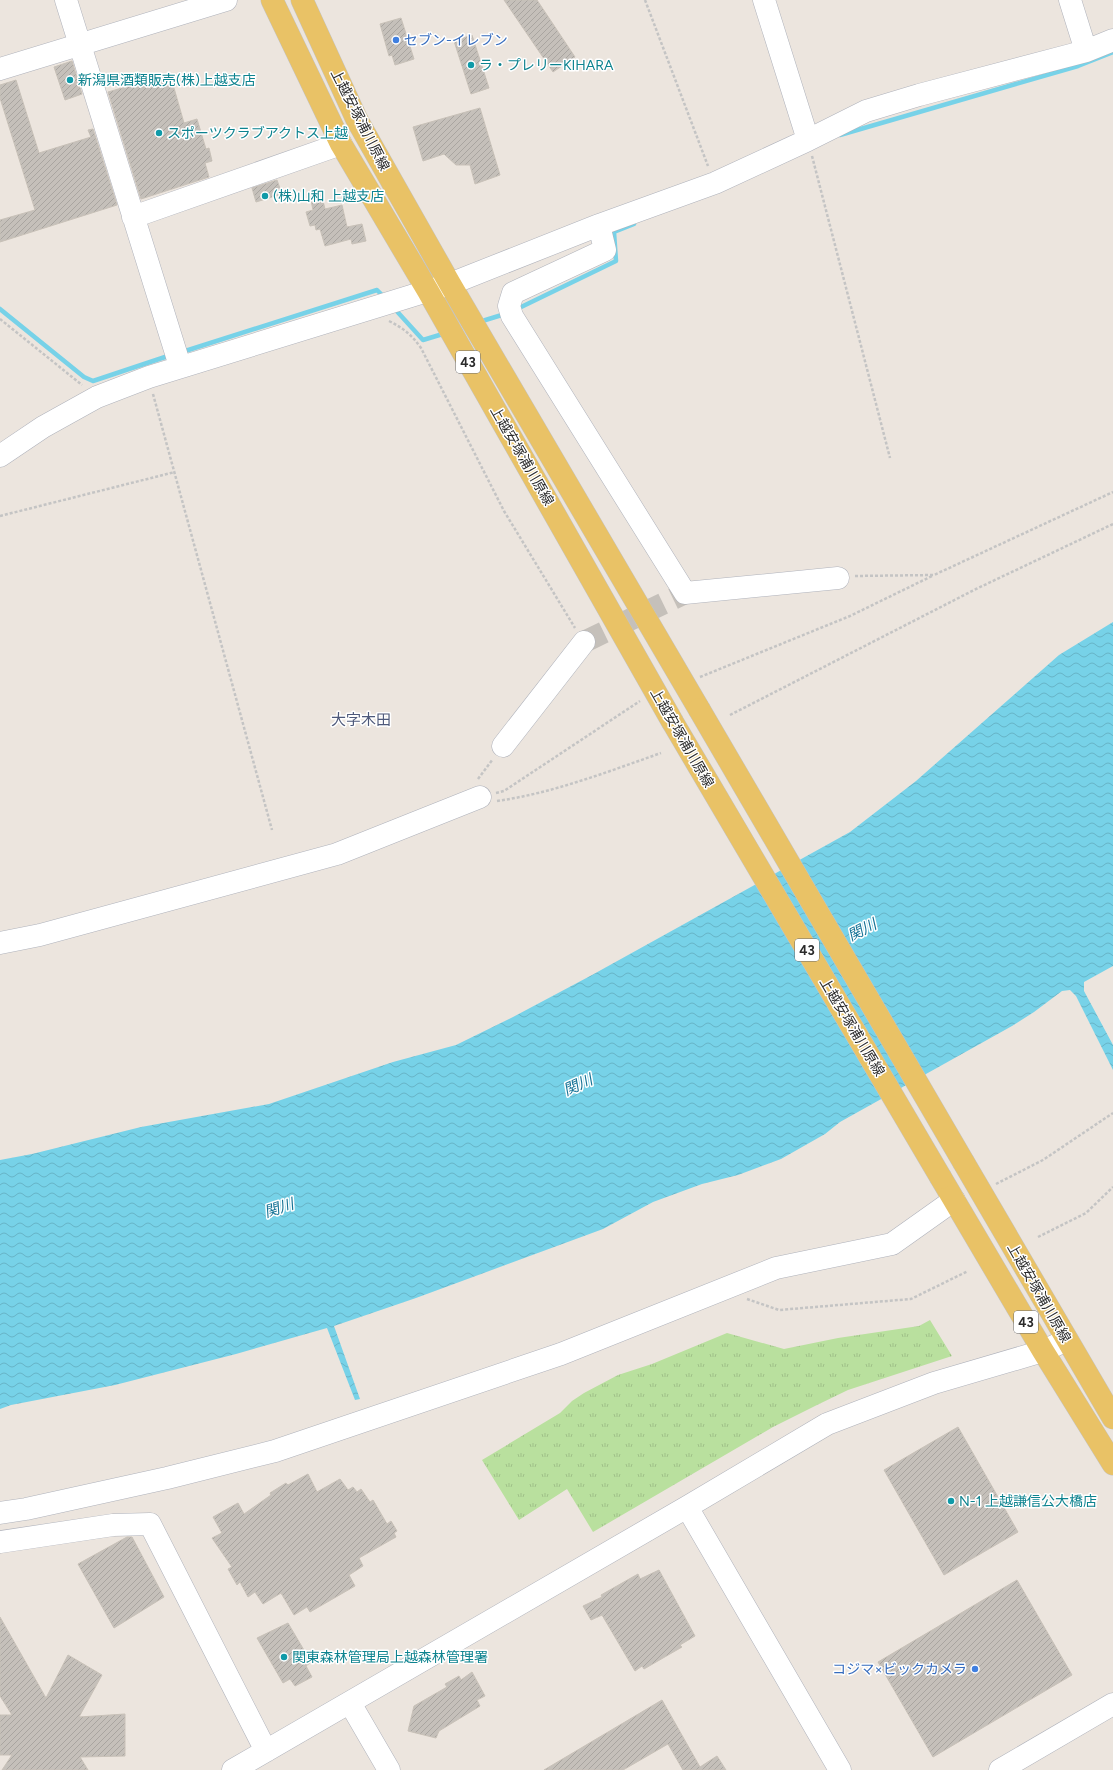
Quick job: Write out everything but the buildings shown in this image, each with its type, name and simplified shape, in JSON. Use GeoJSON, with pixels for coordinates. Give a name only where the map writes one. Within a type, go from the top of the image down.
{"type":"FeatureCollection","features":[{"type":"Feature","properties":{"kind":"main road","name":"上越安塚浦川原線"},"geometry":{"type":"LineString","coordinates":[[272,0],[341,144],[428,291],[672,721],[1043,1351],[1113,1464]]}},
{"type":"Feature","properties":{"kind":"main road","name":"上越安塚浦川原線"},"geometry":{"type":"LineString","coordinates":[[302,0],[357,120],[450,284],[1113,1418]]}},
{"type":"Feature","properties":{"kind":"street"},"geometry":{"type":"LineString","coordinates":[[66,0],[180,366]]}},
{"type":"Feature","properties":{"kind":"street"},"geometry":{"type":"LineString","coordinates":[[0,69],[226,0]]}},
{"type":"Feature","properties":{"kind":"street"},"geometry":{"type":"LineString","coordinates":[[764,0],[808,140]]}},
{"type":"Feature","properties":{"kind":"street"},"geometry":{"type":"LineString","coordinates":[[1070,0],[1086,51]]}},
{"type":"Feature","properties":{"kind":"street"},"geometry":{"type":"LineString","coordinates":[[0,456],[42,427],[97,397],[149,377],[180,366],[450,284],[599,225],[715,183],[808,140],[866,111],[919,95],[1086,51],[1113,40]]}},
{"type":"Feature","properties":{"kind":"street"},"geometry":{"type":"LineString","coordinates":[[133,218],[341,144]]}},
{"type":"Feature","properties":{"kind":"street"},"geometry":{"type":"LineString","coordinates":[[599,225],[605,250],[513,293],[509,306],[512,316],[685,593],[838,578]]}},
{"type":"Feature","properties":{"kind":"street"},"geometry":{"type":"LineString","coordinates":[[503,746],[584,642]]}},
{"type":"Feature","properties":{"kind":"street"},"geometry":{"type":"LineString","coordinates":[[0,943],[40,935],[337,854],[480,798]]}},
{"type":"Feature","properties":{"kind":"street"},"geometry":{"type":"LineString","coordinates":[[0,1513],[26,1509],[167,1478],[275,1451],[561,1354],[776,1268],[892,1244],[954,1200]]}},
{"type":"Feature","properties":{"kind":"street"},"geometry":{"type":"LineString","coordinates":[[232,1770],[350,1703],[827,1424],[934,1383],[1043,1351],[1067,1340]]}},
{"type":"Feature","properties":{"kind":"street"},"geometry":{"type":"LineString","coordinates":[[687,1507],[840,1770]]}},
{"type":"Feature","properties":{"kind":"street"},"geometry":{"type":"LineString","coordinates":[[0,1542],[113,1525],[150,1524],[266,1750]]}},
{"type":"Feature","properties":{"kind":"street"},"geometry":{"type":"LineString","coordinates":[[350,1703],[389,1770]]}},
{"type":"Feature","properties":{"kind":"street"},"geometry":{"type":"LineString","coordinates":[[1000,1770],[1113,1704]]}},
{"type":"Feature","properties":{"kind":"path"},"geometry":{"type":"LineString","coordinates":[[645,0],[715,183]]}},
{"type":"Feature","properties":{"kind":"path"},"geometry":{"type":"LineString","coordinates":[[808,140],[890,458]]}},
{"type":"Feature","properties":{"kind":"path"},"geometry":{"type":"LineString","coordinates":[[0,319],[97,397]]}},
{"type":"Feature","properties":{"kind":"path"},"geometry":{"type":"LineString","coordinates":[[388,321],[404,328],[421,348],[504,511],[584,642]]}},
{"type":"Feature","properties":{"kind":"path"},"geometry":{"type":"LineString","coordinates":[[149,377],[272,830]]}},
{"type":"Feature","properties":{"kind":"path"},"geometry":{"type":"LineString","coordinates":[[0,516],[175,472]]}},
{"type":"Feature","properties":{"kind":"path"},"geometry":{"type":"LineString","coordinates":[[684,683],[850,616],[934,575],[1113,492]]}},
{"type":"Feature","properties":{"kind":"path"},"geometry":{"type":"LineString","coordinates":[[730,715],[976,589],[1113,524]]}},
{"type":"Feature","properties":{"kind":"path"},"geometry":{"type":"LineString","coordinates":[[838,578],[934,575]]}},
{"type":"Feature","properties":{"kind":"path"},"geometry":{"type":"LineString","coordinates":[[480,798],[504,791],[655,691]]}},
{"type":"Feature","properties":{"kind":"path"},"geometry":{"type":"LineString","coordinates":[[503,746],[468,792],[490,802],[519,798],[595,776],[661,753]]}},
{"type":"Feature","properties":{"kind":"path"},"geometry":{"type":"LineString","coordinates":[[981,1192],[1043,1160],[1113,1113]]}},
{"type":"Feature","properties":{"kind":"path"},"geometry":{"type":"LineString","coordinates":[[1038,1237],[1086,1213],[1113,1186]]}},
{"type":"Feature","properties":{"kind":"path"},"geometry":{"type":"LineString","coordinates":[[722,1290],[779,1310],[911,1299],[968,1271]]}},
{"type":"Feature","properties":{"kind":"green space"},"geometry":{"type":"Polygon","coordinates":[[[930,1320],[952,1356],[848,1390],[817,1405],[773,1427],[593,1532],[567,1489],[519,1520],[482,1460],[560,1413],[572,1401],[584,1393],[618,1375],[652,1364],[727,1333],[784,1349],[838,1338],[919,1326],[930,1320]]]}},
{"type":"Feature","properties":{"kind":"water","name":"関川"},"geometry":{"type":"Polygon","coordinates":[[[1113,622],[1113,966],[1084,982],[1084,991],[1113,1045],[1113,1070],[1076,996],[1070,990],[1062,991],[1012,1026],[840,1122],[825,1134],[781,1159],[738,1175],[702,1184],[653,1202],[603,1229],[416,1298],[334,1326],[360,1399],[355,1400],[327,1328],[236,1354],[115,1385],[11,1405],[0,1409],[0,1160],[32,1154],[141,1127],[269,1104],[393,1062],[456,1045],[592,975],[850,832],[916,781],[1059,655],[1113,622]]]}},
{"type":"Feature","properties":{"kind":"waterway"},"geometry":{"type":"LineString","coordinates":[[840,135],[1078,66],[1113,52]]}},
{"type":"Feature","properties":{"kind":"waterway"},"geometry":{"type":"LineString","coordinates":[[517,309],[616,261],[614,232],[634,224]]}},
{"type":"Feature","properties":{"kind":"waterway"},"geometry":{"type":"LineString","coordinates":[[182,352],[377,290],[384,297]]}},
{"type":"Feature","properties":{"kind":"waterway"},"geometry":{"type":"LineString","coordinates":[[393,307],[423,340],[446,333]]}},
{"type":"Feature","properties":{"kind":"waterway"},"geometry":{"type":"LineString","coordinates":[[0,309],[84,377],[93,381],[171,355]]}},
{"type":"Feature","properties":{"kind":"waterway"},"geometry":{"type":"LineString","coordinates":[[479,322],[505,314]]}},
{"type":"Feature","properties":{"kind":"tunnel"},"geometry":{"type":"LineString","coordinates":[[584,642],[685,593]]}},
{"type":"Feature","properties":{"kind":"place","name":"セブン-イレブン"},"geometry":{"type":"Point","coordinates":[396,40]}},
{"type":"Feature","properties":{"kind":"place","name":"ラ・プレリーKIHARA"},"geometry":{"type":"Point","coordinates":[471,65]}},
{"type":"Feature","properties":{"kind":"place","name":"新潟県酒類販売(株)上越支店"},"geometry":{"type":"Point","coordinates":[70,80]}},
{"type":"Feature","properties":{"kind":"place","name":"スポーツクラブアクトス上越"},"geometry":{"type":"Point","coordinates":[159,133]}},
{"type":"Feature","properties":{"kind":"place","name":"(株)山和 上越支店"},"geometry":{"type":"Point","coordinates":[265,196]}},
{"type":"Feature","properties":{"kind":"place","name":"N-1 上越謙信公大橋店"},"geometry":{"type":"Point","coordinates":[951,1501]}},
{"type":"Feature","properties":{"kind":"place","name":"関東森林管理局上越森林管理署"},"geometry":{"type":"Point","coordinates":[284,1657]}},
{"type":"Feature","properties":{"kind":"place","name":"コジマ×ビックカメラ"},"geometry":{"type":"Point","coordinates":[975,1669]}},
{"type":"Feature","properties":{"kind":"district","name":"大字木田"},"geometry":{"type":"Point","coordinates":[361,720]}}]}
